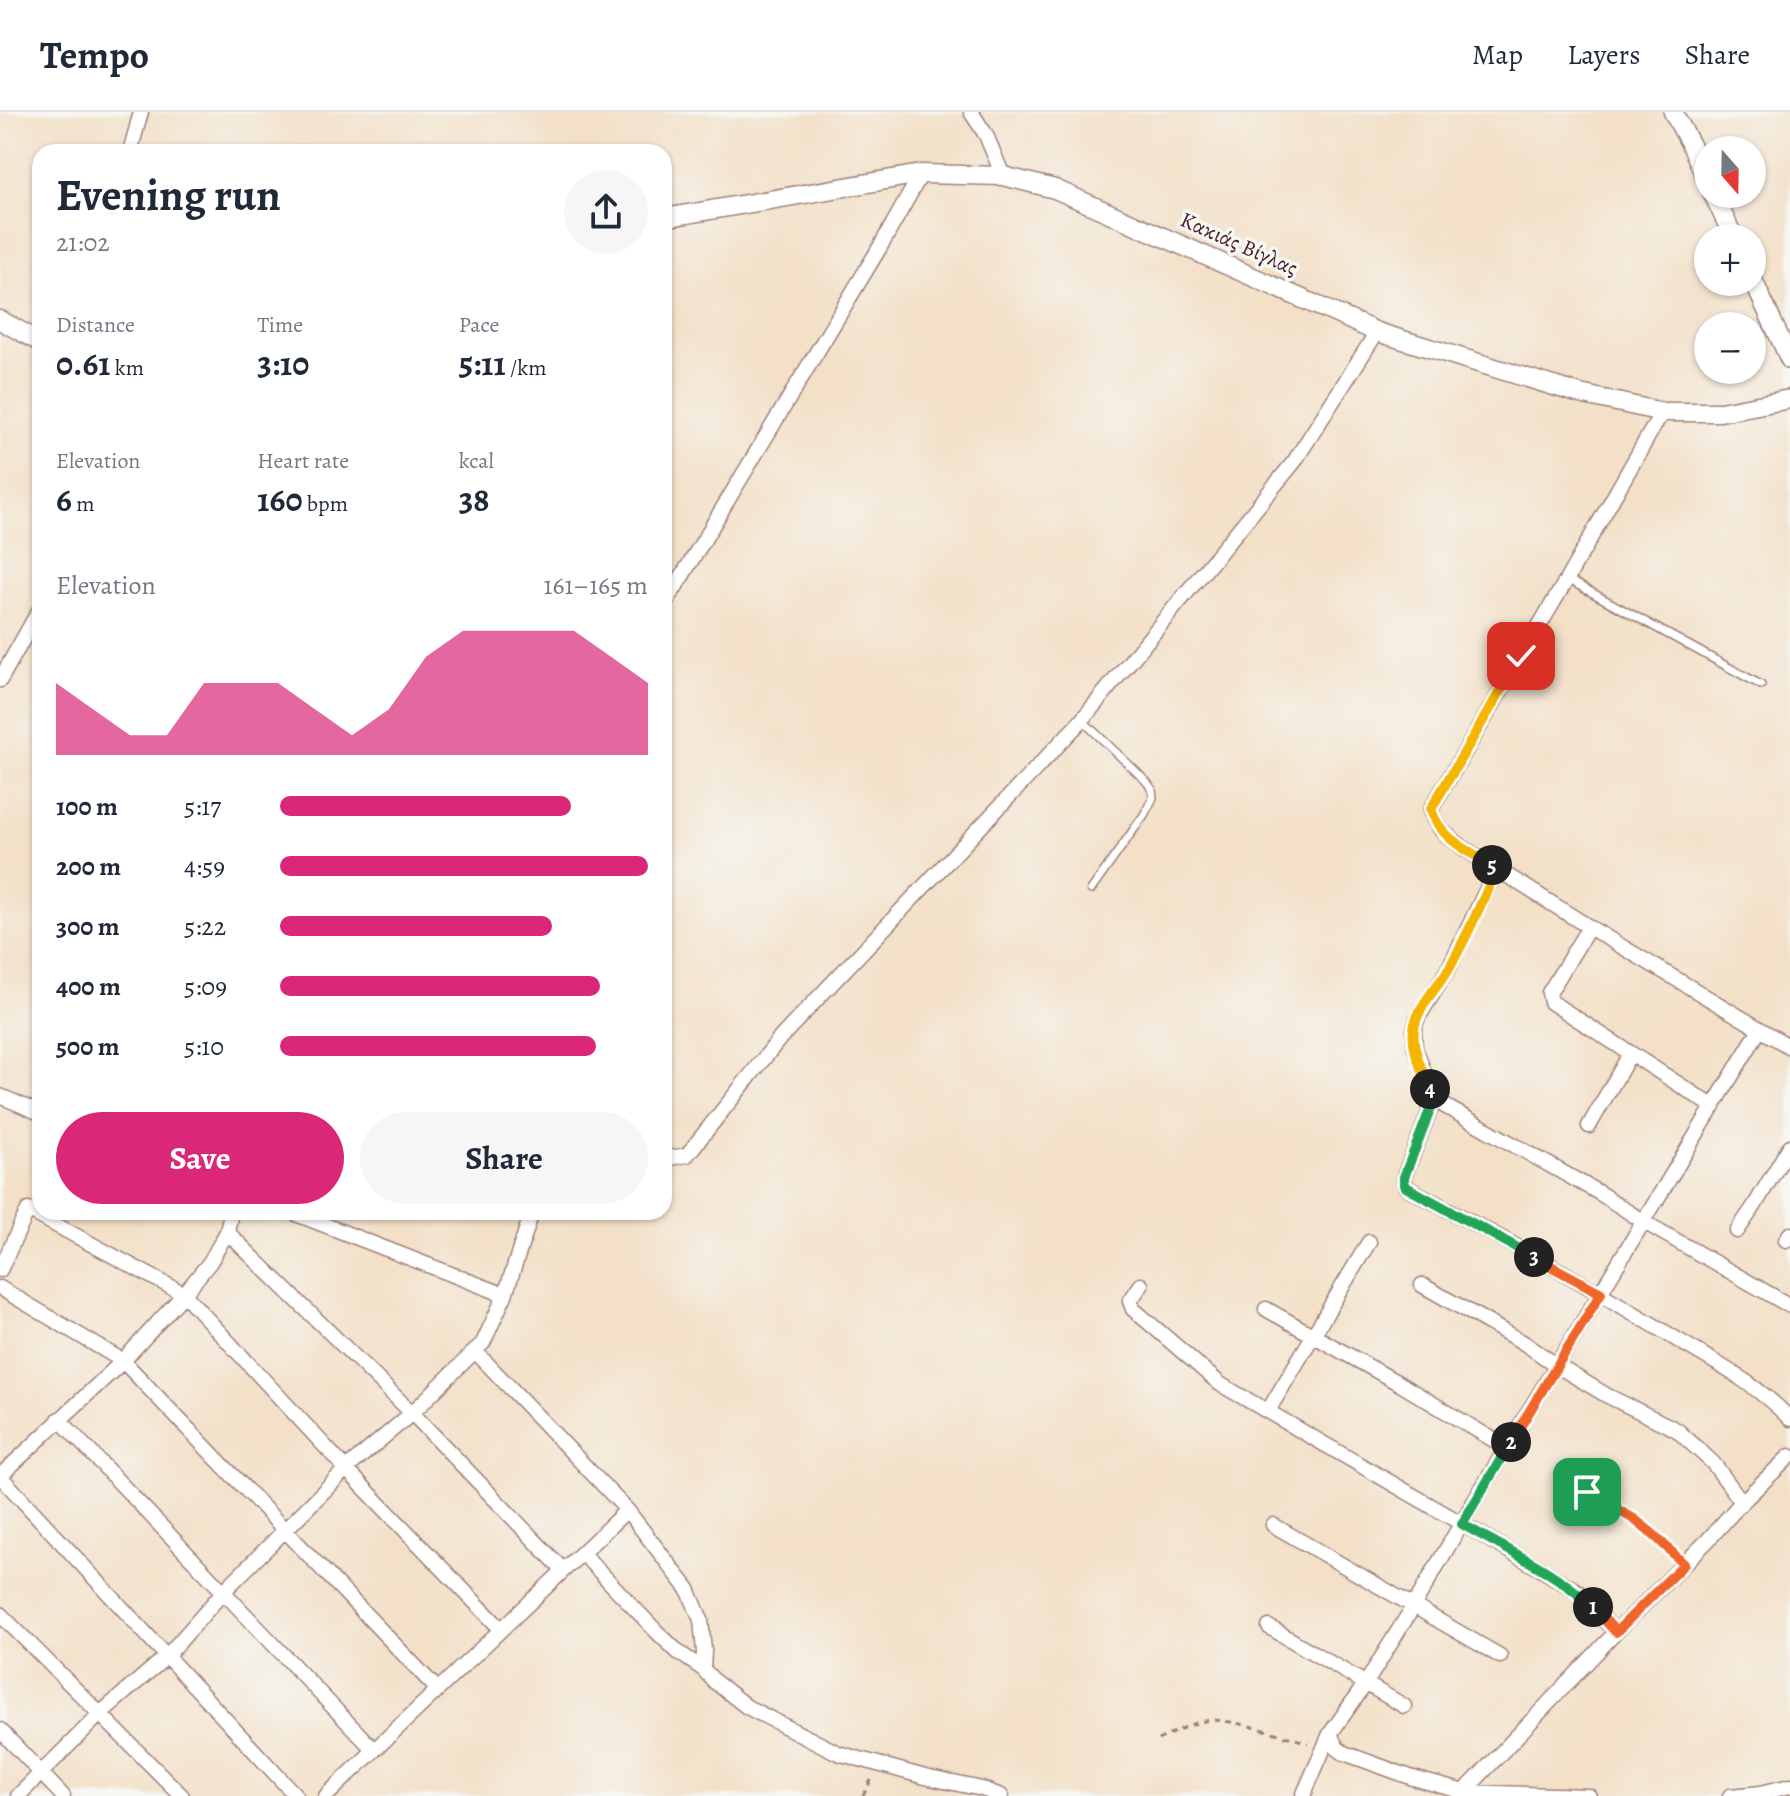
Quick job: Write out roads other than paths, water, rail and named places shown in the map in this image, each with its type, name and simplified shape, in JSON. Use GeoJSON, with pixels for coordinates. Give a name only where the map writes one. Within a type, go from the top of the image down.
{"type":"FeatureCollection","features":[{"type":"Feature","properties":{"kind":"street"},"geometry":{"type":"LineString","coordinates":[[132,144],[141,112]]}},
{"type":"Feature","properties":{"kind":"street"},"geometry":{"type":"LineString","coordinates":[[971,112],[986,135],[1003,176]]}},
{"type":"Feature","properties":{"kind":"street"},"geometry":{"type":"LineString","coordinates":[[1673,112],[1694,151]]}},
{"type":"Feature","properties":{"kind":"street"},"geometry":{"type":"LineString","coordinates":[[672,593],[921,174]]}},
{"type":"Feature","properties":{"kind":"street","name":"Κακιάς Βίγλας"},"geometry":{"type":"LineString","coordinates":[[672,217],[921,174],[1003,176],[1055,189],[1377,332],[1580,394],[1662,412],[1720,412],[1790,399]]}},
{"type":"Feature","properties":{"kind":"street"},"geometry":{"type":"LineString","coordinates":[[1760,296],[1790,360]]}},
{"type":"Feature","properties":{"kind":"street"},"geometry":{"type":"LineString","coordinates":[[0,320],[32,338]]}},
{"type":"Feature","properties":{"kind":"street"},"geometry":{"type":"LineString","coordinates":[[672,1158],[687,1155],[781,1037],[1082,720],[1294,462],[1377,332]]}},
{"type":"Feature","properties":{"kind":"street"},"geometry":{"type":"LineString","coordinates":[[1662,412],[1431,809],[1442,831],[1462,847],[1790,1047]]}},
{"type":"Feature","properties":{"kind":"street"},"geometry":{"type":"LineString","coordinates":[[0,680],[32,623]]}},
{"type":"Feature","properties":{"kind":"street"},"geometry":{"type":"LineString","coordinates":[[1497,868],[1449,968],[1422,1009],[1414,1030],[1415,1048],[1434,1100],[1790,1306]]}},
{"type":"Feature","properties":{"kind":"street"},"geometry":{"type":"LineString","coordinates":[[1589,927],[1549,993],[1551,1002],[1714,1107]]}},
{"type":"Feature","properties":{"kind":"street"},"geometry":{"type":"LineString","coordinates":[[1303,1796],[1327,1740],[1413,1607],[1760,1029]]}},
{"type":"Feature","properties":{"kind":"street"},"geometry":{"type":"LineString","coordinates":[[1589,1126],[1630,1054]]}},
{"type":"Feature","properties":{"kind":"street"},"geometry":{"type":"LineString","coordinates":[[0,1096],[32,1110]]}},
{"type":"Feature","properties":{"kind":"street"},"geometry":{"type":"LineString","coordinates":[[1434,1100],[1404,1177],[1406,1187],[1601,1293],[1741,1378],[1790,1419]]}},
{"type":"Feature","properties":{"kind":"street"},"geometry":{"type":"LineString","coordinates":[[1737,1231],[1790,1146]]}},
{"type":"Feature","properties":{"kind":"street"},"geometry":{"type":"LineString","coordinates":[[0,1270],[28,1210],[32,1212]]}},
{"type":"Feature","properties":{"kind":"street"},"geometry":{"type":"LineString","coordinates":[[47,1220],[184,1294],[346,1469],[501,1629]]}},
{"type":"Feature","properties":{"kind":"street"},"geometry":{"type":"LineString","coordinates":[[229,1220],[227,1232],[210,1262],[184,1294],[123,1361],[0,1476],[296,1796]]}},
{"type":"Feature","properties":{"kind":"street"},"geometry":{"type":"LineString","coordinates":[[312,1220],[505,1295]]}},
{"type":"Feature","properties":{"kind":"street"},"geometry":{"type":"LineString","coordinates":[[18,1796],[101,1713],[167,1656],[223,1592],[346,1469],[412,1413],[483,1343],[505,1295],[526,1220]]}},
{"type":"Feature","properties":{"kind":"street"},"geometry":{"type":"LineString","coordinates":[[227,1232],[412,1413],[563,1570]]}},
{"type":"Feature","properties":{"kind":"street"},"geometry":{"type":"LineString","coordinates":[[1268,1411],[1369,1242]]}},
{"type":"Feature","properties":{"kind":"street"},"geometry":{"type":"LineString","coordinates":[[1141,1285],[1130,1301],[1133,1309],[1220,1384],[1577,1591],[1616,1632]]}},
{"type":"Feature","properties":{"kind":"street"},"geometry":{"type":"LineString","coordinates":[[1422,1285],[1524,1343],[1606,1395],[1677,1430],[1713,1463],[1742,1502]]}},
{"type":"Feature","properties":{"kind":"street"},"geometry":{"type":"LineString","coordinates":[[0,1288],[123,1361],[437,1689]]}},
{"type":"Feature","properties":{"kind":"street"},"geometry":{"type":"LineString","coordinates":[[1266,1309],[1507,1448]]}},
{"type":"Feature","properties":{"kind":"street"},"geometry":{"type":"LineString","coordinates":[[475,1351],[627,1510],[688,1589],[701,1620],[703,1669]]}},
{"type":"Feature","properties":{"kind":"street"},"geometry":{"type":"LineString","coordinates":[[59,1419],[373,1749]]}},
{"type":"Feature","properties":{"kind":"street"},"geometry":{"type":"LineString","coordinates":[[1460,1794],[1790,1456]]}},
{"type":"Feature","properties":{"kind":"street"},"geometry":{"type":"LineString","coordinates":[[326,1796],[627,1510]]}},
{"type":"Feature","properties":{"kind":"street"},"geometry":{"type":"LineString","coordinates":[[1273,1525],[1500,1656]]}},
{"type":"Feature","properties":{"kind":"street"},"geometry":{"type":"LineString","coordinates":[[582,1553],[678,1652],[747,1707],[838,1753],[1001,1796]]}},
{"type":"Feature","properties":{"kind":"street"},"geometry":{"type":"LineString","coordinates":[[0,1614],[182,1796]]}},
{"type":"Feature","properties":{"kind":"street"},"geometry":{"type":"LineString","coordinates":[[1269,1627],[1404,1706]]}},
{"type":"Feature","properties":{"kind":"street"},"geometry":{"type":"LineString","coordinates":[[0,1730],[63,1796]]}},
{"type":"Feature","properties":{"kind":"street"},"geometry":{"type":"LineString","coordinates":[[1327,1740],[1344,1753],[1460,1794],[1589,1796]]}},
{"type":"Feature","properties":{"kind":"street"},"geometry":{"type":"LineString","coordinates":[[1730,1796],[1765,1795],[1790,1786]]}},
{"type":"Feature","properties":{"kind":"lane"},"geometry":{"type":"LineString","coordinates":[[1567,579],[1761,685]]}},
{"type":"Feature","properties":{"kind":"lane"},"geometry":{"type":"LineString","coordinates":[[1082,720],[1146,781],[1152,789],[1153,798],[1091,890]]}},
{"type":"Feature","properties":{"kind":"lane"},"geometry":{"type":"LineString","coordinates":[[1587,1492],[1634,1519],[1684,1564]]}}]}
